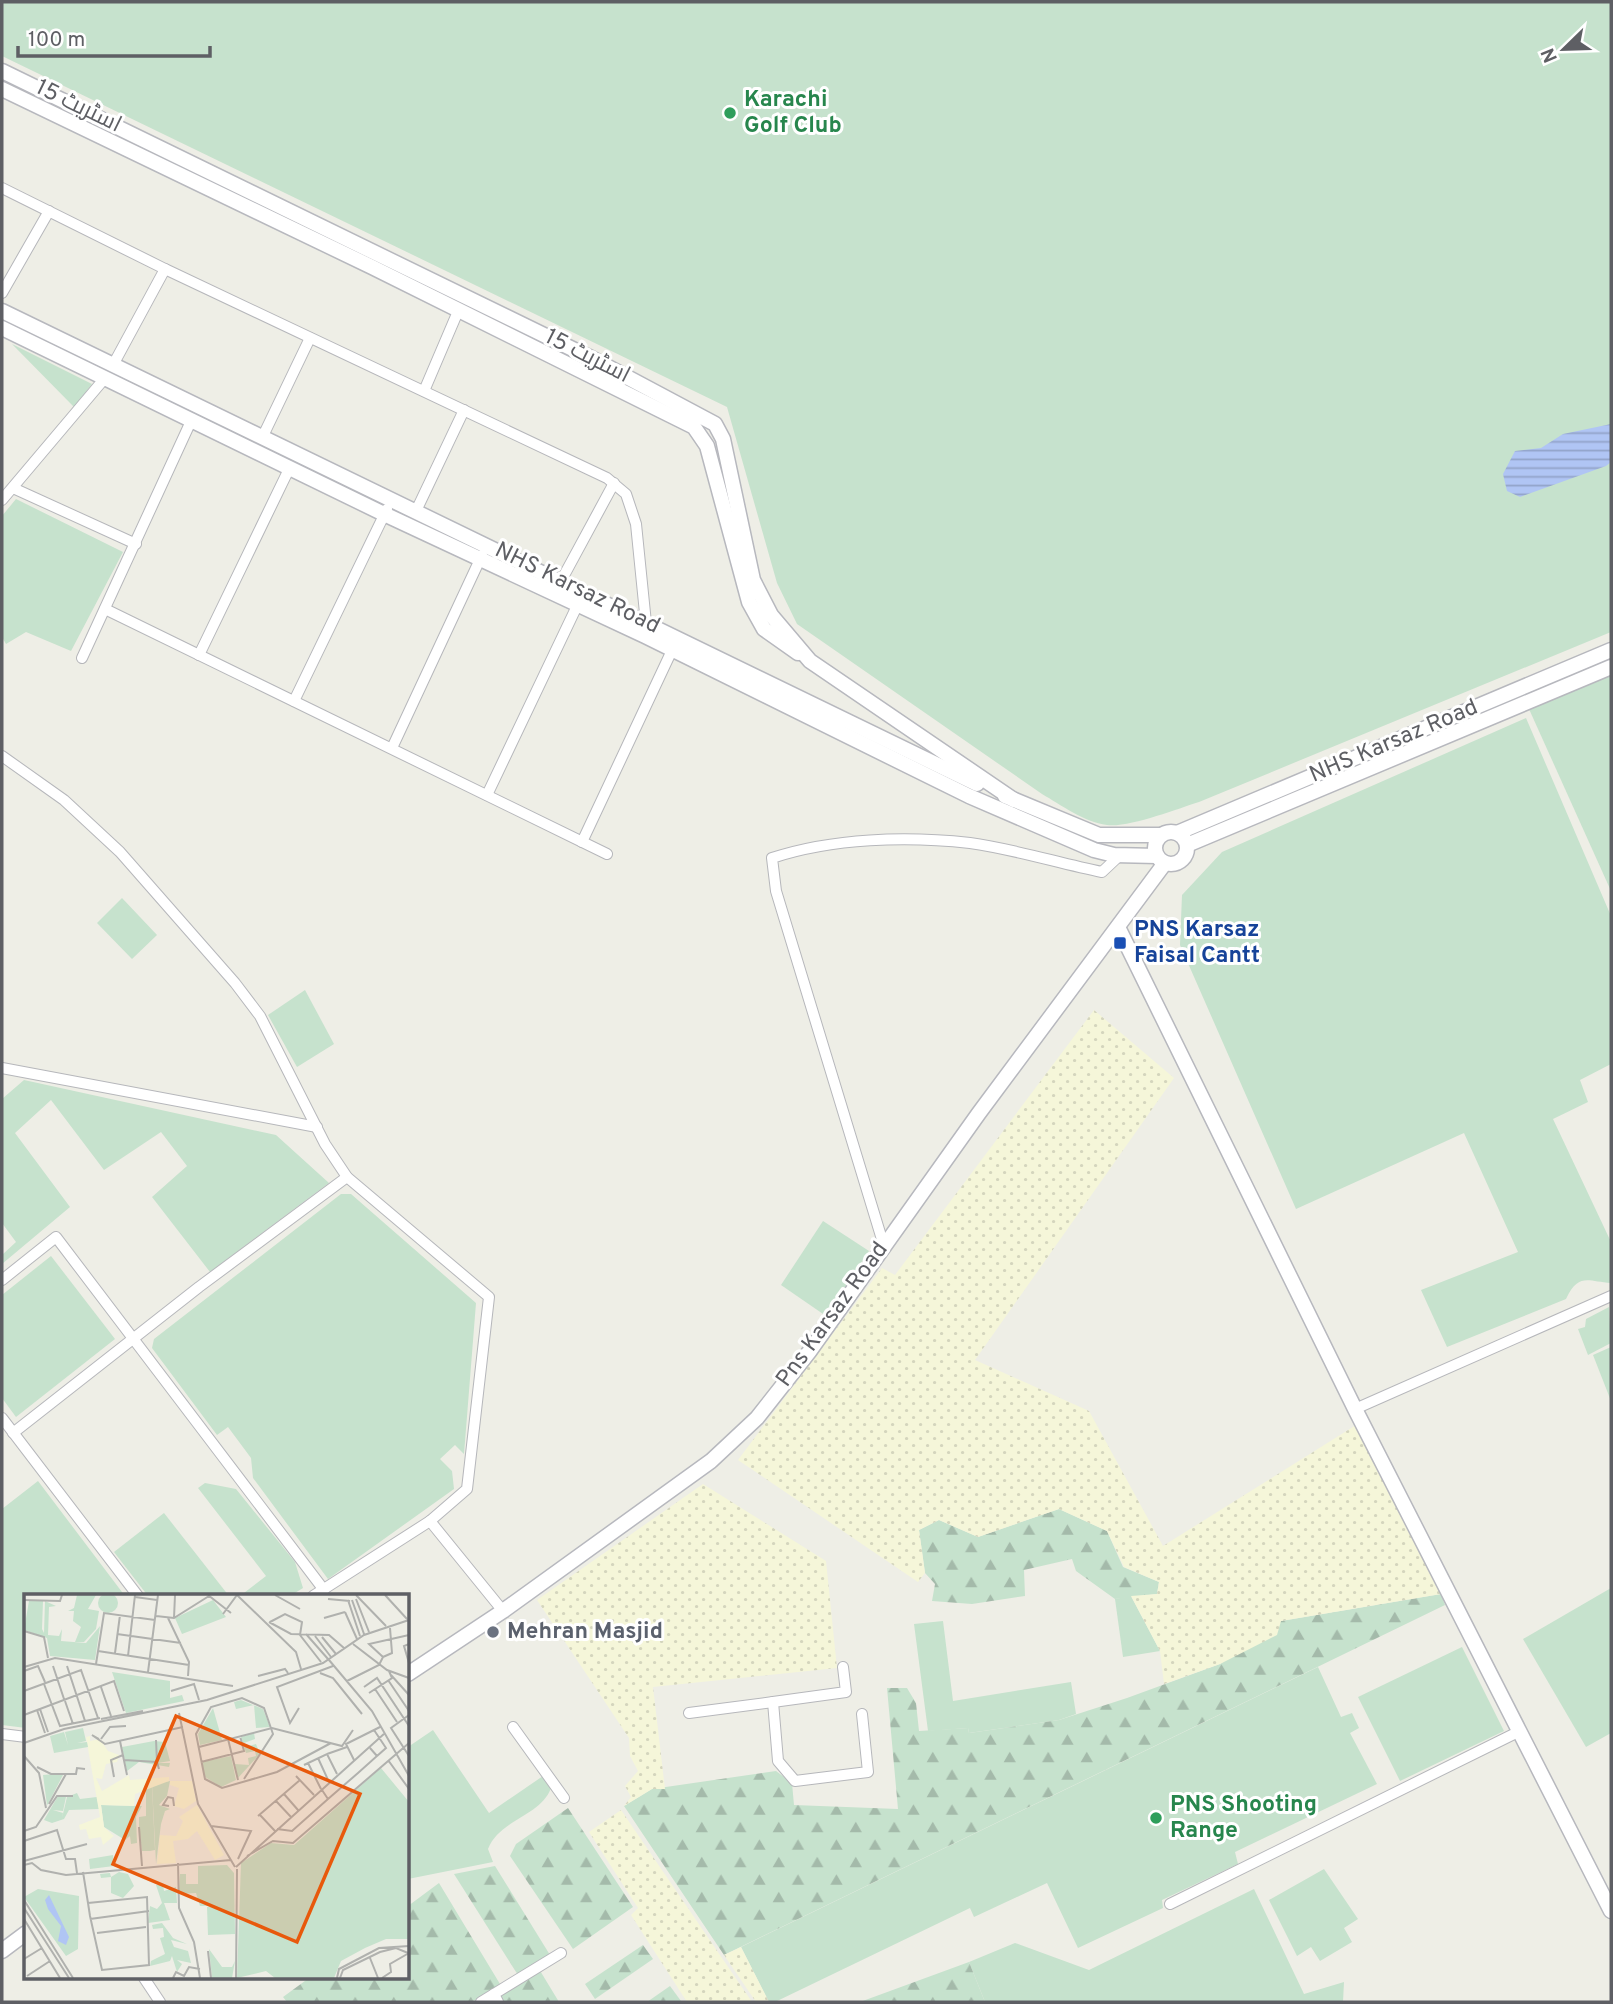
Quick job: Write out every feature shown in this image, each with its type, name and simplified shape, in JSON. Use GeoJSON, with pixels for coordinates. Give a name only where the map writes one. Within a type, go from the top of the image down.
{"type":"FeatureCollection","features":[{"type":"Feature","properties":{"kind":"street","name":"اسٹریٹ 15"},"geometry":{"type":"LineString","coordinates":[[2,71],[555,341],[715,424],[723,439],[753,580],[771,615],[810,661],[1014,800]]}},
{"type":"Feature","properties":{"kind":"street"},"geometry":{"type":"LineString","coordinates":[[2,89],[459,310],[699,431],[707,446],[755,615],[764,629],[810,661]]}},
{"type":"Feature","properties":{"kind":"street"},"geometry":{"type":"LineString","coordinates":[[2,188],[614,484],[626,494],[636,524],[646,623]]}},
{"type":"Feature","properties":{"kind":"street"},"geometry":{"type":"LineString","coordinates":[[2,293],[49,211]]}},
{"type":"Feature","properties":{"kind":"street"},"geometry":{"type":"LineString","coordinates":[[2,500],[105,370],[165,269]]}},
{"type":"Feature","properties":{"kind":"street"},"geometry":{"type":"LineString","coordinates":[[424,391],[459,310]]}},
{"type":"Feature","properties":{"kind":"street","name":"NHS Karsaz Road"},"geometry":{"type":"LineString","coordinates":[[2,311],[105,370],[155,394],[262,438],[290,467],[384,514],[567,584],[646,623],[675,645]]}},
{"type":"Feature","properties":{"kind":"street","name":"NHS Karsaz Road"},"geometry":{"type":"LineString","coordinates":[[3,331],[105,370]]}},
{"type":"Feature","properties":{"kind":"street"},"geometry":{"type":"LineString","coordinates":[[262,438],[310,338]]}},
{"type":"Feature","properties":{"kind":"street","name":"NHS Karsaz Road"},"geometry":{"type":"LineString","coordinates":[[155,394],[192,419],[416,511],[572,604],[675,645],[1068,839],[1119,856],[1161,859]]}},
{"type":"Feature","properties":{"kind":"street"},"geometry":{"type":"LineString","coordinates":[[416,511],[464,410]]}},
{"type":"Feature","properties":{"kind":"street"},"geometry":{"type":"LineString","coordinates":[[82,658],[192,419]]}},
{"type":"Feature","properties":{"kind":"street"},"geometry":{"type":"LineString","coordinates":[[199,655],[290,467]]}},
{"type":"Feature","properties":{"kind":"street"},"geometry":{"type":"LineString","coordinates":[[487,794],[572,604],[567,584],[614,484]]}},
{"type":"Feature","properties":{"kind":"street"},"geometry":{"type":"LineString","coordinates":[[13,488],[136,544]]}},
{"type":"Feature","properties":{"kind":"street"},"geometry":{"type":"LineString","coordinates":[[294,701],[391,500]]}},
{"type":"Feature","properties":{"kind":"street"},"geometry":{"type":"LineString","coordinates":[[392,748],[483,551]]}},
{"type":"Feature","properties":{"kind":"street"},"geometry":{"type":"LineString","coordinates":[[105,609],[607,854]]}},
{"type":"Feature","properties":{"kind":"street"},"geometry":{"type":"LineString","coordinates":[[582,842],[675,645]]}},
{"type":"Feature","properties":{"kind":"street","name":"NHS Karsaz Road"},"geometry":{"type":"LineString","coordinates":[[1177,833],[1611,650]]}},
{"type":"Feature","properties":{"kind":"street","name":"NHS Karsaz Road"},"geometry":{"type":"LineString","coordinates":[[1187,845],[1611,667]]}},
{"type":"Feature","properties":{"kind":"street","name":"NHS Karsaz Road"},"geometry":{"type":"LineString","coordinates":[[890,749],[1099,835],[1161,835]]}},
{"type":"Feature","properties":{"kind":"street"},"geometry":{"type":"LineString","coordinates":[[2,756],[64,800],[120,852],[235,982],[260,1016],[317,1128],[347,1177],[489,1297],[467,1489],[430,1521],[317,1594]]}},
{"type":"Feature","properties":{"kind":"street"},"geometry":{"type":"LineString","coordinates":[[1177,833],[1187,845],[1181,860],[1161,859],[1156,845],[1161,835],[1177,833]]}},
{"type":"Feature","properties":{"kind":"street"},"geometry":{"type":"LineString","coordinates":[[884,1246],[776,891],[772,858],[796,850],[881,840],[970,843],[1102,872],[1119,856]]}},
{"type":"Feature","properties":{"kind":"street","name":"Pns Karsaz Road"},"geometry":{"type":"LineString","coordinates":[[410,1673],[503,1611],[728,1448],[757,1418],[809,1352],[979,1113],[1118,926],[1161,859]]}},
{"type":"Feature","properties":{"kind":"street"},"geometry":{"type":"LineString","coordinates":[[1118,926],[1355,1409],[1611,1911]]}},
{"type":"Feature","properties":{"kind":"street"},"geometry":{"type":"LineString","coordinates":[[2,1068],[317,1128]]}},
{"type":"Feature","properties":{"kind":"street"},"geometry":{"type":"LineString","coordinates":[[13,1433],[347,1177]]}},
{"type":"Feature","properties":{"kind":"street"},"geometry":{"type":"LineString","coordinates":[[2,1280],[56,1237],[324,1590]]}},
{"type":"Feature","properties":{"kind":"street"},"geometry":{"type":"LineString","coordinates":[[1355,1409],[1611,1296]]}},
{"type":"Feature","properties":{"kind":"street"},"geometry":{"type":"LineString","coordinates":[[2,1418],[136,1594]]}},
{"type":"Feature","properties":{"kind":"street"},"geometry":{"type":"LineString","coordinates":[[430,1521],[503,1611]]}},
{"type":"Feature","properties":{"kind":"street"},"geometry":{"type":"LineString","coordinates":[[689,1713],[846,1692],[843,1667]]}},
{"type":"Feature","properties":{"kind":"street"},"geometry":{"type":"LineString","coordinates":[[773,1702],[778,1761],[795,1781],[868,1772],[862,1714]]}},
{"type":"Feature","properties":{"kind":"street"},"geometry":{"type":"LineString","coordinates":[[513,1727],[564,1798]]}},
{"type":"Feature","properties":{"kind":"street"},"geometry":{"type":"LineString","coordinates":[[1170,1904],[1518,1732]]}},
{"type":"Feature","properties":{"kind":"street"},"geometry":{"type":"LineString","coordinates":[[2,1734],[24,1737]]}},
{"type":"Feature","properties":{"kind":"street"},"geometry":{"type":"LineString","coordinates":[[2,1951],[24,1934]]}},
{"type":"Feature","properties":{"kind":"street"},"geometry":{"type":"LineString","coordinates":[[481,2002],[496,1998],[561,1953]]}},
{"type":"Feature","properties":{"kind":"street"},"geometry":{"type":"LineString","coordinates":[[145,1980],[160,2002]]}},
{"type":"Feature","properties":{"kind":"green space","name":"Karachi Golf Club"},"geometry":{"type":"Polygon","coordinates":[[[2,2],[1611,2],[1611,632],[1199,802],[1127,824],[1107,825],[1090,820],[1042,794],[797,624],[777,583],[727,407],[2,56],[2,2]]]}},
{"type":"Feature","properties":{"kind":"green space"},"geometry":{"type":"Polygon","coordinates":[[[12,344],[92,384],[74,407],[12,344]]]}},
{"type":"Feature","properties":{"kind":"green space"},"geometry":{"type":"Polygon","coordinates":[[[16,499],[123,552],[71,651],[26,632],[6,644],[2,637],[2,516],[16,499]]]}},
{"type":"Feature","properties":{"kind":"green space"},"geometry":{"type":"Polygon","coordinates":[[[1611,674],[1611,891],[1529,709],[1611,674]]]}},
{"type":"Feature","properties":{"kind":"green space"},"geometry":{"type":"Polygon","coordinates":[[[1526,718],[1611,916],[1611,1064],[1580,1080],[1588,1102],[1553,1119],[1611,1242],[1611,1283],[1585,1280],[1575,1285],[1566,1299],[1447,1347],[1421,1290],[1518,1252],[1464,1133],[1296,1209],[1180,945],[1182,895],[1222,852],[1526,718]]]}},
{"type":"Feature","properties":{"kind":"green space"},"geometry":{"type":"Polygon","coordinates":[[[122,898],[157,935],[132,959],[97,923],[122,898]]]}},
{"type":"Feature","properties":{"kind":"green space"},"geometry":{"type":"Polygon","coordinates":[[[305,990],[334,1044],[297,1067],[268,1015],[305,990]]]}},
{"type":"Feature","properties":{"kind":"green space"},"geometry":{"type":"Polygon","coordinates":[[[24,1080],[276,1135],[329,1183],[210,1272],[152,1197],[187,1166],[161,1132],[104,1170],[51,1100],[15,1133],[70,1207],[2,1264],[2,1255],[16,1242],[2,1223],[2,1099],[24,1080]]]}},
{"type":"Feature","properties":{"kind":"green space"},"geometry":{"type":"Polygon","coordinates":[[[341,1194],[351,1194],[476,1303],[464,1454],[455,1445],[440,1459],[452,1471],[454,1489],[328,1579],[253,1478],[251,1458],[228,1427],[217,1435],[152,1348],[154,1339],[341,1194]]]}},
{"type":"Feature","properties":{"kind":"green space"},"geometry":{"type":"Polygon","coordinates":[[[823,1221],[869,1251],[826,1316],[781,1285],[823,1221]]]}},
{"type":"Feature","properties":{"kind":"green space"},"geometry":{"type":"Polygon","coordinates":[[[51,1256],[115,1339],[16,1417],[2,1398],[2,1295],[51,1256]]]}},
{"type":"Feature","properties":{"kind":"green space"},"geometry":{"type":"Polygon","coordinates":[[[1609,1307],[1611,1343],[1588,1355],[1578,1329],[1585,1327],[1586,1319],[1609,1307]]]}},
{"type":"Feature","properties":{"kind":"green space"},"geometry":{"type":"Polygon","coordinates":[[[1611,1347],[1611,1401],[1593,1355],[1611,1347]]]}},
{"type":"Feature","properties":{"kind":"green space"},"geometry":{"type":"Polygon","coordinates":[[[38,1481],[123,1594],[24,1594],[24,1728],[2,1725],[2,1509],[38,1481]]]}},
{"type":"Feature","properties":{"kind":"green space"},"geometry":{"type":"Polygon","coordinates":[[[205,1483],[236,1489],[295,1562],[303,1588],[293,1594],[243,1594],[266,1576],[198,1488],[205,1483]]]}},
{"type":"Feature","properties":{"kind":"green space"},"geometry":{"type":"Polygon","coordinates":[[[1059,1509],[1107,1531],[1123,1567],[1159,1582],[1157,1594],[1115,1599],[1076,1571],[1072,1559],[1024,1570],[1025,1596],[972,1604],[932,1601],[935,1584],[925,1573],[919,1530],[939,1520],[978,1537],[1059,1509]]]}},
{"type":"Feature","properties":{"kind":"green space"},"geometry":{"type":"Polygon","coordinates":[[[164,1513],[227,1594],[146,1594],[114,1552],[164,1513]]]}},
{"type":"Feature","properties":{"kind":"green space"},"geometry":{"type":"Polygon","coordinates":[[[1611,1588],[1611,1733],[1586,1747],[1523,1639],[1611,1588]]]}},
{"type":"Feature","properties":{"kind":"green space"},"geometry":{"type":"Polygon","coordinates":[[[1441,1594],[1445,1605],[724,1955],[624,1806],[652,1789],[776,1771],[792,1783],[794,1805],[898,1809],[887,1688],[907,1688],[916,1703],[919,1731],[968,1728],[969,1733],[1059,1720],[1220,1664],[1281,1621],[1441,1594]]]}},
{"type":"Feature","properties":{"kind":"green space"},"geometry":{"type":"Polygon","coordinates":[[[1131,1596],[1160,1651],[1123,1657],[1115,1599],[1131,1596]]]}},
{"type":"Feature","properties":{"kind":"green space"},"geometry":{"type":"Polygon","coordinates":[[[943,1621],[953,1701],[1071,1682],[1076,1714],[1059,1720],[969,1733],[968,1728],[928,1731],[914,1624],[943,1621]]]}},
{"type":"Feature","properties":{"kind":"green space"},"geometry":{"type":"Polygon","coordinates":[[[1462,1647],[1504,1731],[1400,1781],[1358,1697],[1462,1647]]]}},
{"type":"Feature","properties":{"kind":"green space","name":"PNS Shooting Range"},"geometry":{"type":"Polygon","coordinates":[[[1318,1667],[1341,1717],[1352,1713],[1359,1728],[1350,1733],[1377,1784],[1235,1852],[1238,1864],[1162,1900],[1163,1908],[1078,1948],[1047,1883],[974,1917],[970,1908],[775,2002],[769,2002],[741,1947],[1318,1667]]]}},
{"type":"Feature","properties":{"kind":"green space"},"geometry":{"type":"Polygon","coordinates":[[[433,1730],[489,1813],[543,1776],[551,1788],[539,1805],[494,1839],[488,1849],[493,1862],[410,1879],[410,1746],[433,1730]]]}},
{"type":"Feature","properties":{"kind":"green space"},"geometry":{"type":"Polygon","coordinates":[[[568,1808],[633,1907],[573,1949],[510,1856],[516,1844],[568,1808]]]}},
{"type":"Feature","properties":{"kind":"green space"},"geometry":{"type":"Polygon","coordinates":[[[495,1866],[550,1955],[518,1975],[454,1874],[495,1866]]]}},
{"type":"Feature","properties":{"kind":"green space"},"geometry":{"type":"Polygon","coordinates":[[[1324,1869],[1358,1919],[1344,1928],[1352,1942],[1320,1961],[1311,1947],[1297,1956],[1269,1900],[1324,1869]]]}},
{"type":"Feature","properties":{"kind":"green space"},"geometry":{"type":"Polygon","coordinates":[[[439,1883],[500,1984],[472,2002],[287,2002],[283,1997],[306,1980],[410,1980],[410,1905],[439,1883]]]}},
{"type":"Feature","properties":{"kind":"green space"},"geometry":{"type":"Polygon","coordinates":[[[1254,1889],[1304,1994],[1344,1982],[1343,2002],[985,2002],[969,1962],[1015,1943],[1089,1970],[1254,1889]]]}},
{"type":"Feature","properties":{"kind":"green space"},"geometry":{"type":"Polygon","coordinates":[[[643,1945],[653,1959],[595,1999],[585,1984],[643,1945]]]}},
{"type":"Feature","properties":{"kind":"green space"},"geometry":{"type":"Polygon","coordinates":[[[969,1962],[985,2002],[860,2002],[969,1962]]]}},
{"type":"Feature","properties":{"kind":"green space"},"geometry":{"type":"Polygon","coordinates":[[[539,1969],[559,2002],[500,2002],[496,1995],[539,1969]]]}},
{"type":"Feature","properties":{"kind":"green space"},"geometry":{"type":"Polygon","coordinates":[[[670,1986],[681,2001],[647,2002],[670,1986]]]}},
{"type":"Feature","properties":{"kind":"sand"},"geometry":{"type":"Polygon","coordinates":[[[1094,1010],[1174,1078],[975,1360],[1089,1411],[1163,1546],[1356,1425],[1441,1594],[1281,1621],[1277,1635],[1220,1664],[1164,1684],[1160,1651],[1131,1596],[1157,1594],[1159,1582],[1124,1567],[1107,1531],[1059,1509],[978,1537],[939,1520],[919,1530],[925,1573],[918,1582],[738,1460],[882,1268],[895,1275],[1094,1010]]]}},
{"type":"Feature","properties":{"kind":"sand"},"geometry":{"type":"Polygon","coordinates":[[[703,1484],[826,1561],[837,1668],[653,1687],[665,1789],[652,1789],[624,1806],[631,1797],[625,1786],[638,1771],[630,1756],[629,1738],[537,1600],[703,1484]]]}},
{"type":"Feature","properties":{"kind":"sand"},"geometry":{"type":"Polygon","coordinates":[[[621,1810],[752,2002],[687,2002],[631,1915],[638,1908],[589,1832],[621,1810]]]}},
{"type":"Feature","properties":{"kind":"sand"},"geometry":{"type":"Polygon","coordinates":[[[741,1947],[769,2002],[756,2002],[724,1955],[741,1947]]]}},
{"type":"Feature","properties":{"kind":"water"},"geometry":{"type":"Polygon","coordinates":[[[1611,424],[1611,462],[1606,466],[1520,497],[1507,491],[1503,474],[1515,451],[1541,448],[1563,434],[1611,424]]]}},
{"type":"Feature","properties":{"kind":"place","name":"Karachi Golf Club"},"geometry":{"type":"Point","coordinates":[730,113]}},
{"type":"Feature","properties":{"kind":"place","name":"PNS Karsaz Faisal Cantt"},"geometry":{"type":"Point","coordinates":[1120,943]}},
{"type":"Feature","properties":{"kind":"place","name":"Mehran Masjid"},"geometry":{"type":"Point","coordinates":[493,1632]}},
{"type":"Feature","properties":{"kind":"place","name":"PNS Shooting Range"},"geometry":{"type":"Point","coordinates":[1156,1818]}}]}
